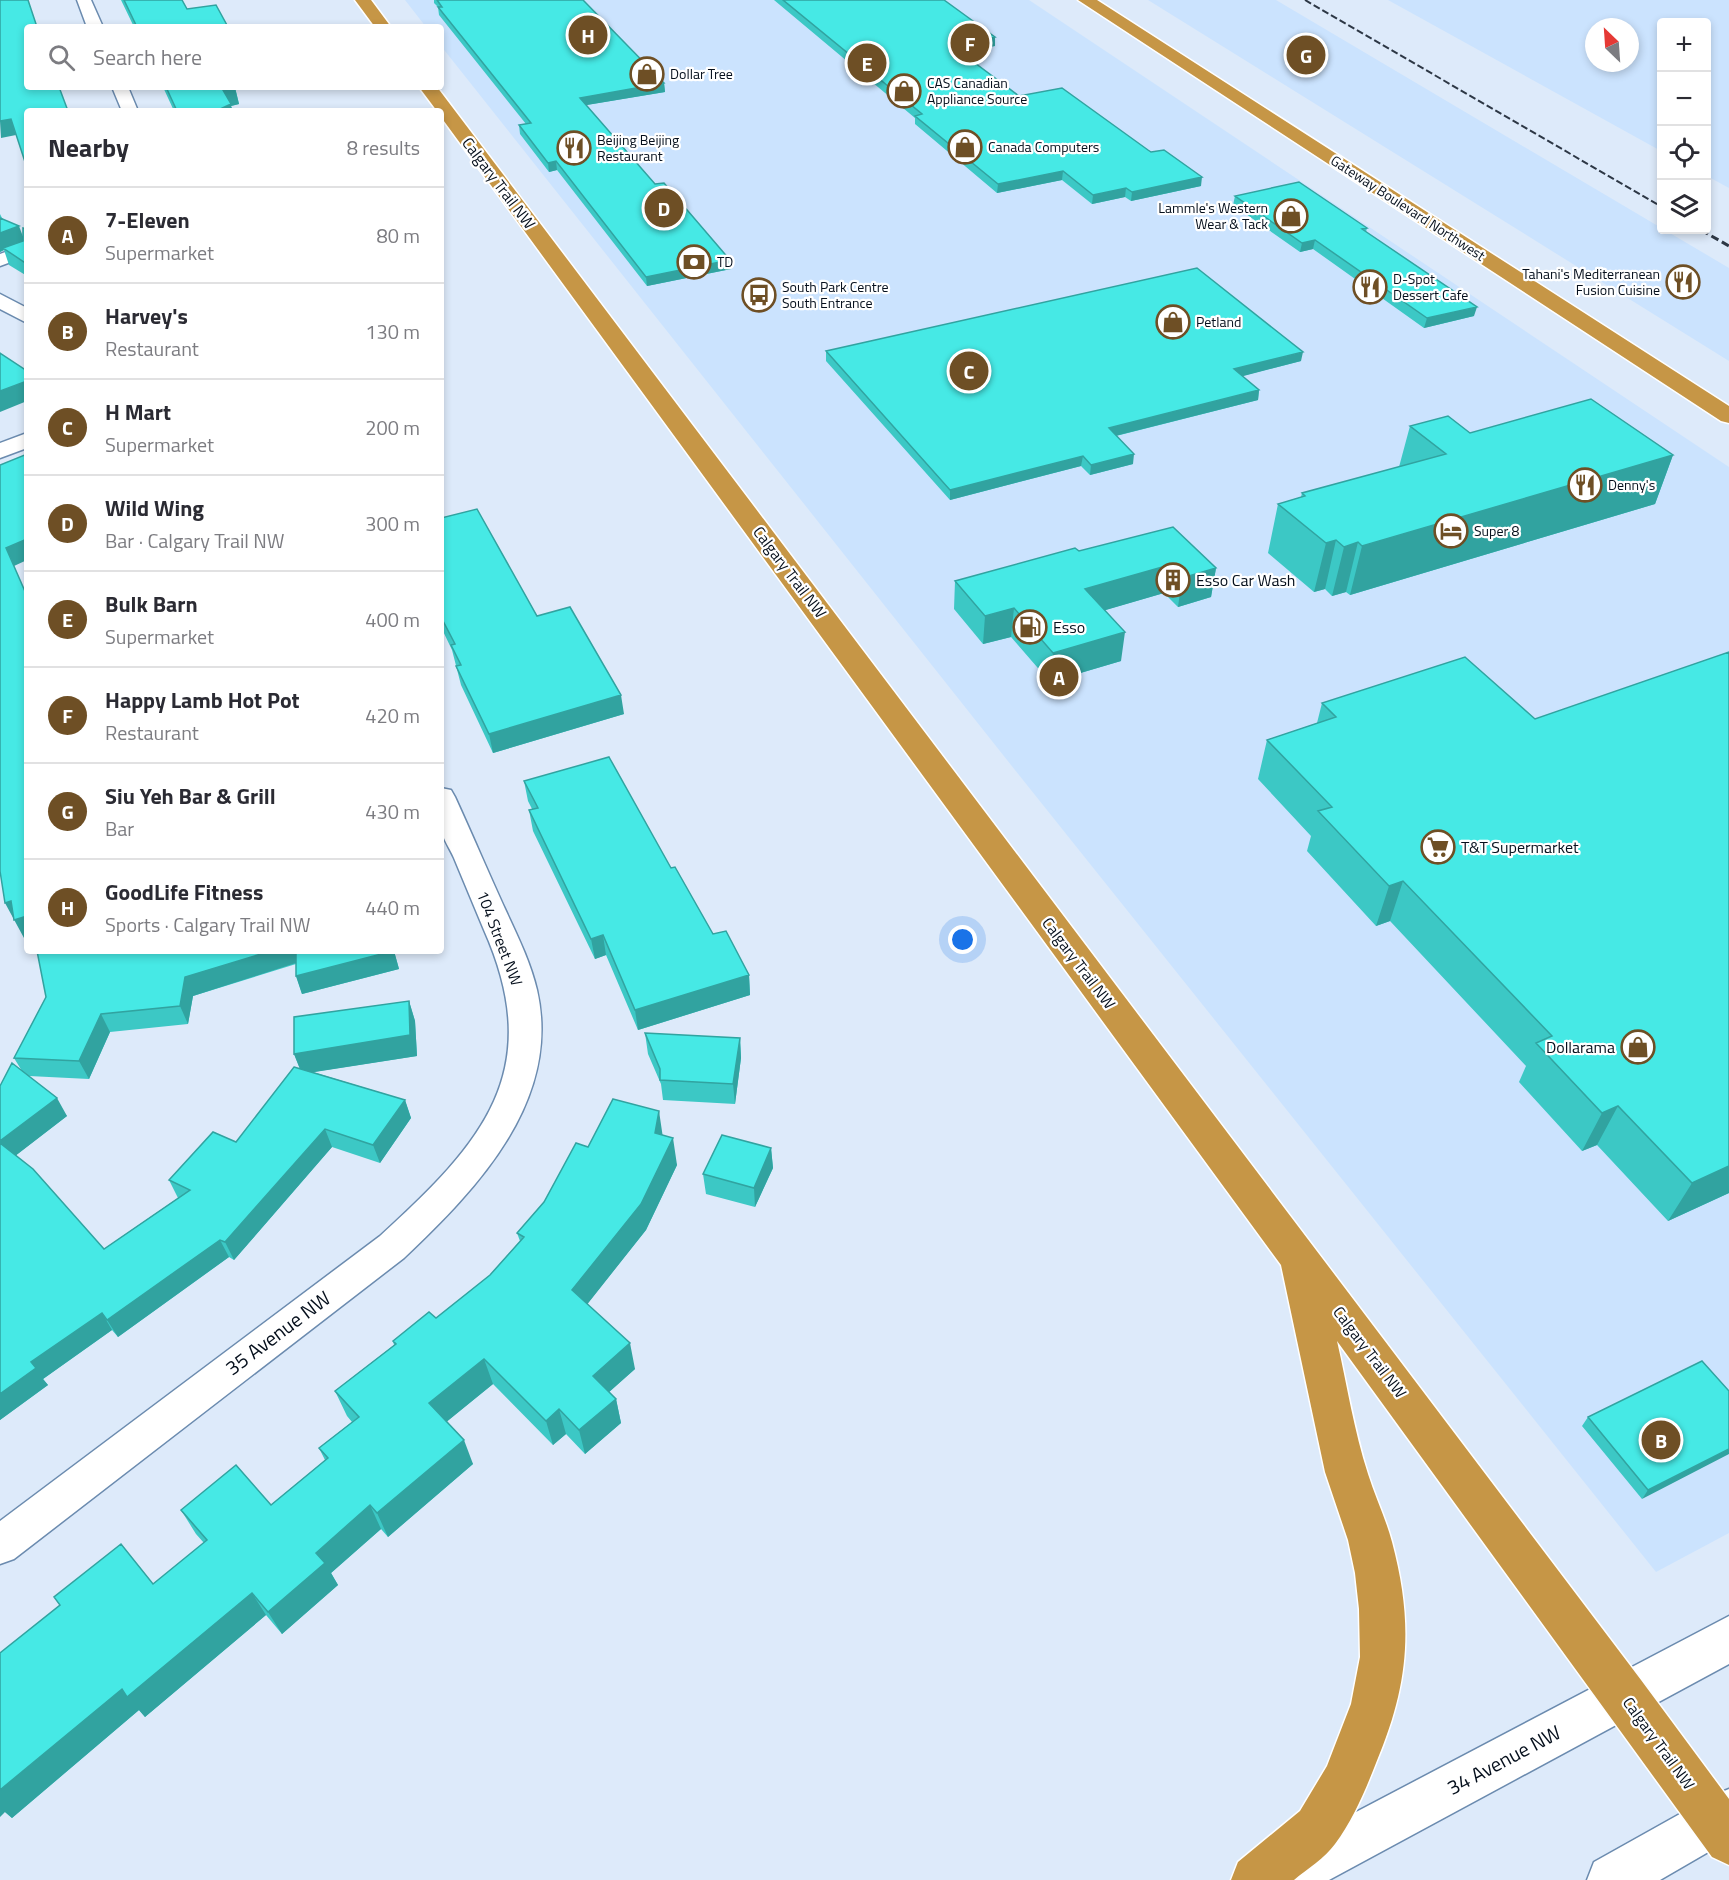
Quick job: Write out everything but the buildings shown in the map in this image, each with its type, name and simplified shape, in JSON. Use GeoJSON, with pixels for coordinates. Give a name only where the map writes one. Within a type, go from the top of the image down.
{"type":"FeatureCollection","features":[{"type":"Feature","properties":{"kind":"highway"},"geometry":{"type":"LineString","coordinates":[[363,0],[381,24]]}},
{"type":"Feature","properties":{"kind":"highway","name":"Gateway Boulevard Northwest"},"geometry":{"type":"LineString","coordinates":[[1086,0],[1729,416]]}},
{"type":"Feature","properties":{"kind":"highway","name":"Calgary Trail NW"},"geometry":{"type":"LineString","coordinates":[[430,90],[444,108]]}},
{"type":"Feature","properties":{"kind":"highway","name":"Calgary Trail NW"},"geometry":{"type":"LineString","coordinates":[[444,108],[1625,1696],[1724,1825]]}},
{"type":"Feature","properties":{"kind":"highway"},"geometry":{"type":"LineString","coordinates":[[1256,1880],[1317,1828],[1344,1783],[1374,1704],[1383,1657],[1382,1610],[1370,1540],[1346,1472],[1298,1256]]}},
{"type":"Feature","properties":{"kind":"main road","name":"34 Avenue NW"},"geometry":{"type":"LineString","coordinates":[[1279,1880],[1729,1639]]}},
{"type":"Feature","properties":{"kind":"main road"},"geometry":{"type":"LineString","coordinates":[[1612,1880],[1724,1825]]}},
{"type":"Feature","properties":{"kind":"street"},"geometry":{"type":"LineString","coordinates":[[84,0],[94,24]]}},
{"type":"Feature","properties":{"kind":"street"},"geometry":{"type":"LineString","coordinates":[[121,90],[129,108]]}},
{"type":"Feature","properties":{"kind":"street"},"geometry":{"type":"LineString","coordinates":[[0,260],[24,251]]}},
{"type":"Feature","properties":{"kind":"street"},"geometry":{"type":"LineString","coordinates":[[0,300],[24,315]]}},
{"type":"Feature","properties":{"kind":"street"},"geometry":{"type":"LineString","coordinates":[[0,451],[24,441]]}},
{"type":"Feature","properties":{"kind":"street","name":"104 Street NW"},"geometry":{"type":"LineString","coordinates":[[444,804],[513,961],[523,998],[526,1034],[518,1086]]}},
{"type":"Feature","properties":{"kind":"street","name":"35 Avenue NW"},"geometry":{"type":"LineString","coordinates":[[0,1545],[392,1247],[438,1204],[473,1166],[499,1127],[518,1086]]}},
{"type":"Feature","properties":{"kind":"shaded area"},"geometry":{"type":"Polygon","coordinates":[[[405,0],[1029,0],[1729,467],[1729,1533],[1656,1572],[1011,765],[444,50],[444,24],[424,24],[405,0]]]}},
{"type":"Feature","properties":{"kind":"shaded area"},"geometry":{"type":"Polygon","coordinates":[[[1148,0],[1276,0],[1657,225],[1657,234],[1672,234],[1729,268],[1729,361],[1148,0]]]}},
{"type":"Feature","properties":{"kind":"shaded area"},"geometry":{"type":"Polygon","coordinates":[[[1388,0],[1729,0],[1729,188],[1711,178],[1711,18],[1657,18],[1657,149],[1388,0]]]}},
{"type":"Feature","properties":{"kind":"railway"},"geometry":{"type":"LineString","coordinates":[[1305,0],[1657,204]]}},
{"type":"Feature","properties":{"kind":"railway"},"geometry":{"type":"LineString","coordinates":[[1708,234],[1729,246]]}},
{"type":"Feature","properties":{"kind":"place","name":"GoodLife Fitness"},"geometry":{"type":"Point","coordinates":[588,35]}},
{"type":"Feature","properties":{"kind":"place","name":"Happy Lamb Hot Pot"},"geometry":{"type":"Point","coordinates":[970,43]}},
{"type":"Feature","properties":{"kind":"place","name":"Siu Yeh Bar & Grill"},"geometry":{"type":"Point","coordinates":[1306,55]}},
{"type":"Feature","properties":{"kind":"place","name":"Bulk Barn"},"geometry":{"type":"Point","coordinates":[867,63]}},
{"type":"Feature","properties":{"kind":"place","name":"Dollar Tree"},"geometry":{"type":"Point","coordinates":[647,74]}},
{"type":"Feature","properties":{"kind":"place","name":"CAS Canadian Appliance Source"},"geometry":{"type":"Point","coordinates":[904,91]}},
{"type":"Feature","properties":{"kind":"place","name":"Canada Computers"},"geometry":{"type":"Point","coordinates":[965,147]}},
{"type":"Feature","properties":{"kind":"place","name":"Beijing Beijing Restaurant"},"geometry":{"type":"Point","coordinates":[574,148]}},
{"type":"Feature","properties":{"kind":"place","name":"Wild Wing"},"geometry":{"type":"Point","coordinates":[664,208]}},
{"type":"Feature","properties":{"kind":"place","name":"Lammle's Western Wear & Tack"},"geometry":{"type":"Point","coordinates":[1291,216]}},
{"type":"Feature","properties":{"kind":"place","name":"TD"},"geometry":{"type":"Point","coordinates":[694,262]}},
{"type":"Feature","properties":{"kind":"place","name":"Tahani's Mediterranean Fusion Cuisine"},"geometry":{"type":"Point","coordinates":[1683,282]}},
{"type":"Feature","properties":{"kind":"place","name":"D-Spot Dessert Cafe"},"geometry":{"type":"Point","coordinates":[1370,287]}},
{"type":"Feature","properties":{"kind":"place","name":"South Park Centre South Entrance"},"geometry":{"type":"Point","coordinates":[759,295]}},
{"type":"Feature","properties":{"kind":"place","name":"Petland"},"geometry":{"type":"Point","coordinates":[1173,322]}},
{"type":"Feature","properties":{"kind":"place","name":"H Mart"},"geometry":{"type":"Point","coordinates":[969,371]}},
{"type":"Feature","properties":{"kind":"place","name":"Denny's"},"geometry":{"type":"Point","coordinates":[1585,485]}},
{"type":"Feature","properties":{"kind":"place","name":"Super 8"},"geometry":{"type":"Point","coordinates":[1451,531]}},
{"type":"Feature","properties":{"kind":"place","name":"Esso Car Wash"},"geometry":{"type":"Point","coordinates":[1173,580]}},
{"type":"Feature","properties":{"kind":"place","name":"Esso"},"geometry":{"type":"Point","coordinates":[1030,627]}},
{"type":"Feature","properties":{"kind":"place","name":"7-Eleven"},"geometry":{"type":"Point","coordinates":[1059,677]}},
{"type":"Feature","properties":{"kind":"place","name":"T&T Supermarket"},"geometry":{"type":"Point","coordinates":[1438,847]}},
{"type":"Feature","properties":{"kind":"place","name":"Dollarama"},"geometry":{"type":"Point","coordinates":[1638,1047]}},
{"type":"Feature","properties":{"kind":"place","name":"Harvey's"},"geometry":{"type":"Point","coordinates":[1661,1440]}}]}
